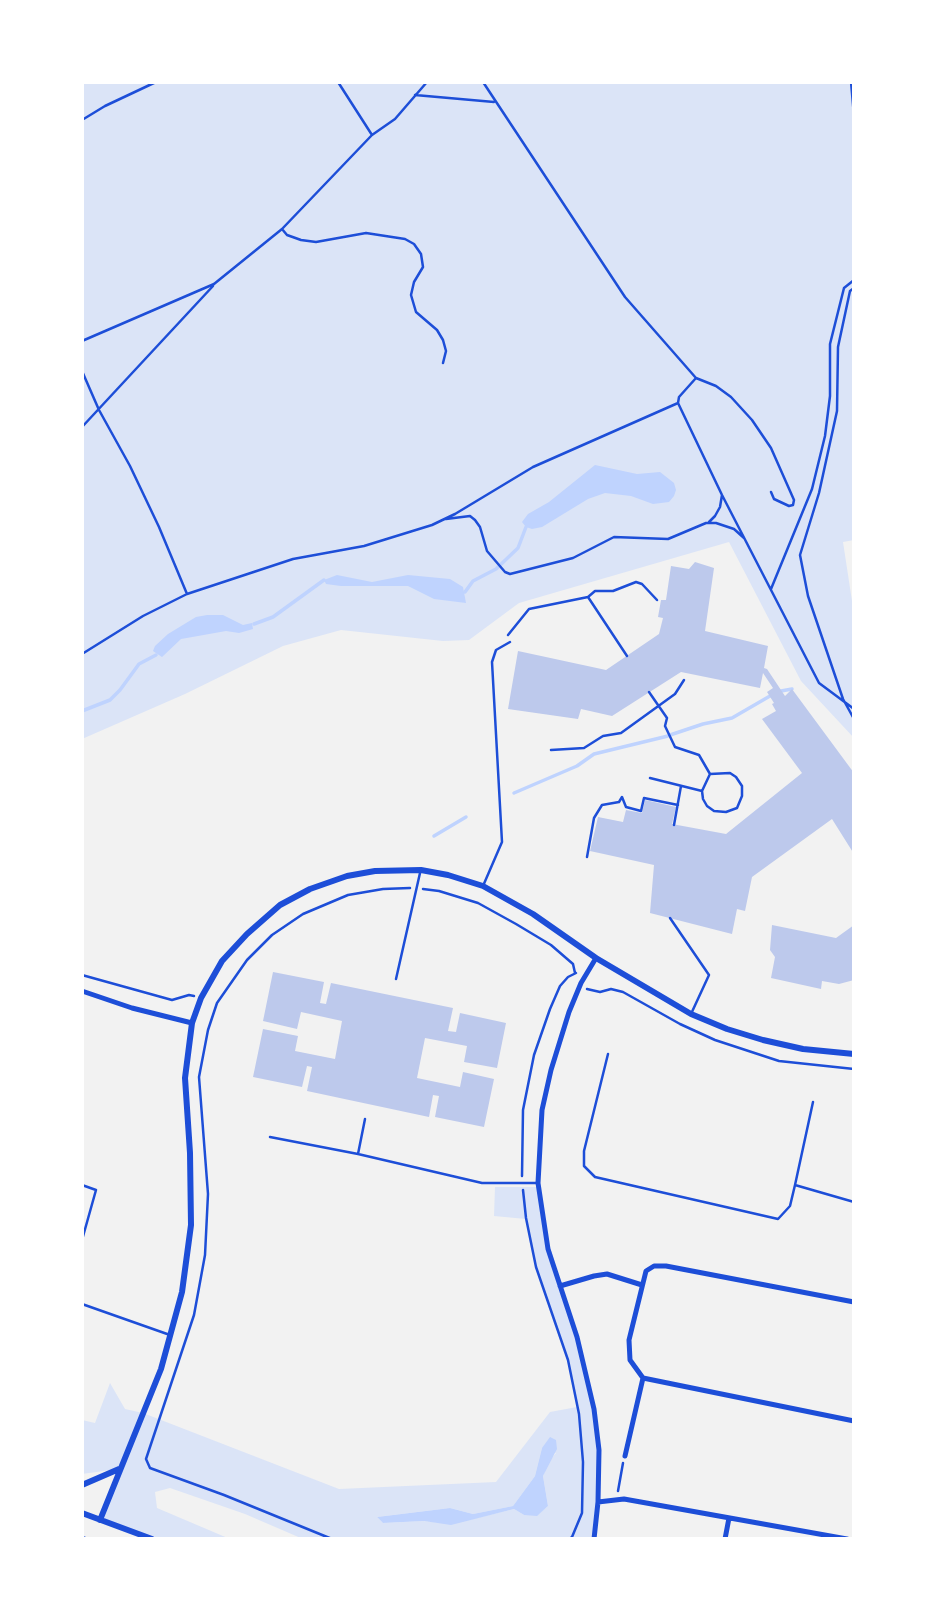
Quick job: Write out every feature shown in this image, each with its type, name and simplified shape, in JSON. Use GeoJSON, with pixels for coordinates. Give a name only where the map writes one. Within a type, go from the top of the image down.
{"type":"FeatureCollection","features":[{"type":"Feature","properties":{"kind":"street"},"geometry":{"type":"LineString","coordinates":[[100,1520],[161,1368],[181,1292],[191,1225],[185,1078],[192,1023],[201,998],[222,961],[279,905],[310,889],[347,876],[375,871],[421,870],[448,875],[483,886],[533,914],[596,958],[691,1014],[763,1040],[803,1049],[854,1054]]}},
{"type":"Feature","properties":{"kind":"street"},"geometry":{"type":"LineString","coordinates":[[594,1539],[598,1502],[598,1450],[594,1409],[586,1369],[548,1249],[538,1183],[542,1110],[551,1070],[569,1012],[581,983],[596,958]]}},
{"type":"Feature","properties":{"kind":"street"},"geometry":{"type":"LineString","coordinates":[[82,991],[132,1008],[192,1023]]}},
{"type":"Feature","properties":{"kind":"street"},"geometry":{"type":"LineString","coordinates":[[854,1302],[666,1266],[654,1266],[646,1272],[629,1340],[630,1360],[643,1378],[854,1420]]}},
{"type":"Feature","properties":{"kind":"street"},"geometry":{"type":"LineString","coordinates":[[560,1286],[607,1274],[642,1285]]}},
{"type":"Feature","properties":{"kind":"street"},"geometry":{"type":"LineString","coordinates":[[625,1456],[643,1378]]}},
{"type":"Feature","properties":{"kind":"street"},"geometry":{"type":"LineString","coordinates":[[82,1485],[119,1469]]}},
{"type":"Feature","properties":{"kind":"street"},"geometry":{"type":"LineString","coordinates":[[598,1502],[624,1499],[810,1536],[847,1539]]}},
{"type":"Feature","properties":{"kind":"street"},"geometry":{"type":"LineString","coordinates":[[82,1513],[152,1539]]}},
{"type":"Feature","properties":{"kind":"street"},"geometry":{"type":"LineString","coordinates":[[725,1539],[729,1518]]}},
{"type":"Feature","properties":{"kind":"lane"},"geometry":{"type":"LineString","coordinates":[[483,886],[502,842],[492,662],[496,650],[510,642]]}},
{"type":"Feature","properties":{"kind":"lane"},"geometry":{"type":"LineString","coordinates":[[396,979],[421,870]]}},
{"type":"Feature","properties":{"kind":"lane"},"geometry":{"type":"LineString","coordinates":[[670,918],[709,975],[691,1014]]}},
{"type":"Feature","properties":{"kind":"lane"},"geometry":{"type":"LineString","coordinates":[[608,1054],[584,1151],[584,1166],[595,1177],[778,1219],[790,1206],[813,1102]]}},
{"type":"Feature","properties":{"kind":"lane"},"geometry":{"type":"LineString","coordinates":[[358,1154],[365,1119]]}},
{"type":"Feature","properties":{"kind":"lane"},"geometry":{"type":"LineString","coordinates":[[270,1137],[482,1183],[538,1183]]}},
{"type":"Feature","properties":{"kind":"lane"},"geometry":{"type":"LineString","coordinates":[[82,1185],[96,1190],[82,1240]]}},
{"type":"Feature","properties":{"kind":"lane"},"geometry":{"type":"LineString","coordinates":[[795,1185],[854,1202]]}},
{"type":"Feature","properties":{"kind":"lane"},"geometry":{"type":"LineString","coordinates":[[82,1304],[170,1335]]}},
{"type":"Feature","properties":{"kind":"path"},"geometry":{"type":"LineString","coordinates":[[82,120],[104,106],[156,82]]}},
{"type":"Feature","properties":{"kind":"path"},"geometry":{"type":"LineString","coordinates":[[338,82],[372,135]]}},
{"type":"Feature","properties":{"kind":"path"},"geometry":{"type":"LineString","coordinates":[[82,427],[214,284],[282,229],[372,135],[395,119],[428,82]]}},
{"type":"Feature","properties":{"kind":"path"},"geometry":{"type":"LineString","coordinates":[[483,82],[625,297],[696,378],[716,386],[731,397],[752,420],[771,448],[794,500],[793,505],[789,506],[774,499],[771,492]]}},
{"type":"Feature","properties":{"kind":"path"},"geometry":{"type":"LineString","coordinates":[[851,82],[854,116]]}},
{"type":"Feature","properties":{"kind":"path"},"geometry":{"type":"LineString","coordinates":[[415,95],[494,102]]}},
{"type":"Feature","properties":{"kind":"path"},"geometry":{"type":"LineString","coordinates":[[282,229],[301,240],[316,242],[366,233],[405,239],[414,244],[421,254],[423,267],[414,282],[411,295],[416,313],[437,330],[443,340],[446,351],[443,363]]}},
{"type":"Feature","properties":{"kind":"path"},"geometry":{"type":"LineString","coordinates":[[771,589],[812,489],[825,436],[830,396],[830,344],[844,288],[854,280]]}},
{"type":"Feature","properties":{"kind":"path"},"geometry":{"type":"LineString","coordinates":[[82,341],[214,284]]}},
{"type":"Feature","properties":{"kind":"path"},"geometry":{"type":"LineString","coordinates":[[854,288],[850,291],[838,347],[837,411],[830,448],[800,555],[808,596],[843,699],[854,719]]}},
{"type":"Feature","properties":{"kind":"path"},"geometry":{"type":"LineString","coordinates":[[82,371],[99,410],[130,466],[187,594]]}},
{"type":"Feature","properties":{"kind":"path"},"geometry":{"type":"LineString","coordinates":[[696,378],[679,397],[678,403],[819,683],[854,709]]}},
{"type":"Feature","properties":{"kind":"path"},"geometry":{"type":"LineString","coordinates":[[445,519],[533,467],[678,403]]}},
{"type":"Feature","properties":{"kind":"path"},"geometry":{"type":"LineString","coordinates":[[82,654],[143,616],[187,594],[293,559],[364,546],[445,519],[470,516],[480,527],[487,551],[505,572],[519,574],[573,558],[614,537],[668,539],[706,523],[715,516],[722,495]]}},
{"type":"Feature","properties":{"kind":"path"},"geometry":{"type":"LineString","coordinates":[[706,523],[729,526],[746,540]]}},
{"type":"Feature","properties":{"kind":"path"},"geometry":{"type":"LineString","coordinates":[[510,642],[508,635],[528,609],[588,597],[595,591],[612,591],[636,582],[642,584],[657,600]]}},
{"type":"Feature","properties":{"kind":"path"},"geometry":{"type":"LineString","coordinates":[[588,597],[627,656]]}},
{"type":"Feature","properties":{"kind":"path"},"geometry":{"type":"LineString","coordinates":[[551,750],[584,748],[603,736],[621,733],[675,694],[684,680]]}},
{"type":"Feature","properties":{"kind":"path"},"geometry":{"type":"LineString","coordinates":[[649,692],[667,718],[665,726],[676,747],[699,755],[710,774]]}},
{"type":"Feature","properties":{"kind":"path"},"geometry":{"type":"LineString","coordinates":[[730,772],[742,786],[742,796],[737,808],[726,812],[714,811],[703,799],[702,791],[710,774],[730,772]]}},
{"type":"Feature","properties":{"kind":"path"},"geometry":{"type":"LineString","coordinates":[[650,778],[702,791]]}},
{"type":"Feature","properties":{"kind":"path"},"geometry":{"type":"LineString","coordinates":[[674,825],[681,786]]}},
{"type":"Feature","properties":{"kind":"path"},"geometry":{"type":"LineString","coordinates":[[587,857],[594,818],[602,805],[619,802],[622,797],[626,807],[640,811],[644,798],[678,805]]}},
{"type":"Feature","properties":{"kind":"path"},"geometry":{"type":"LineString","coordinates":[[332,1539],[225,1495],[150,1468],[146,1459],[194,1315],[205,1255],[208,1194],[199,1076],[208,1030],[217,1003],[247,960],[272,934],[303,914],[348,895],[383,889],[416,888],[439,891],[478,903],[551,945],[573,964],[577,980],[587,989],[623,992],[715,1040],[779,1061],[854,1069]]}},
{"type":"Feature","properties":{"kind":"path"},"geometry":{"type":"LineString","coordinates":[[82,975],[172,1000],[189,995],[217,1003]]}},
{"type":"Feature","properties":{"kind":"path"},"geometry":{"type":"LineString","coordinates":[[616,1500],[625,1456]]}},
{"type":"Feature","properties":{"kind":"path"},"geometry":{"type":"LineString","coordinates":[[82,1536],[88,1539]]}},
{"type":"Feature","properties":{"kind":"shaded area"},"geometry":{"type":"Polygon","coordinates":[[[82,82],[854,82],[854,540],[843,542],[854,614],[854,738],[801,681],[729,542],[519,603],[469,640],[443,641],[341,630],[283,646],[185,694],[82,739],[82,82]]]}},
{"type":"Feature","properties":{"kind":"shaded area"},"geometry":{"type":"Polygon","coordinates":[[[495,1187],[538,1187],[541,1216],[589,1380],[599,1450],[594,1539],[303,1539],[245,1514],[170,1488],[155,1492],[157,1508],[230,1539],[152,1539],[100,1520],[118,1469],[82,1474],[82,1420],[95,1423],[110,1383],[125,1409],[143,1413],[339,1489],[496,1482],[550,1412],[577,1407],[568,1360],[536,1267],[526,1219],[494,1216],[495,1187]],[[542,1448],[535,1476],[513,1506],[473,1514],[450,1508],[377,1517],[383,1523],[424,1521],[451,1524],[514,1509],[524,1515],[537,1515],[548,1506],[543,1476],[548,1462],[556,1453],[542,1448]]]}},
{"type":"Feature","properties":{"kind":"water"},"geometry":{"type":"Polygon","coordinates":[[[595,465],[637,474],[660,472],[674,483],[674,496],[669,502],[653,504],[631,496],[605,493],[588,499],[542,527],[526,527],[522,522],[528,514],[549,502],[595,465]]]}},
{"type":"Feature","properties":{"kind":"water"},"geometry":{"type":"Polygon","coordinates":[[[337,575],[372,582],[408,575],[450,579],[463,587],[466,603],[434,599],[408,586],[326,584],[324,580],[337,575]]]}},
{"type":"Feature","properties":{"kind":"water"},"geometry":{"type":"Polygon","coordinates":[[[223,615],[243,625],[252,623],[253,629],[181,639],[162,657],[153,651],[168,634],[196,617],[223,615]]]}},
{"type":"Feature","properties":{"kind":"water"},"geometry":{"type":"Polygon","coordinates":[[[550,1437],[556,1440],[557,1449],[543,1476],[548,1506],[537,1516],[524,1515],[514,1509],[451,1525],[424,1521],[383,1523],[377,1517],[450,1508],[473,1514],[513,1506],[535,1476],[542,1448],[550,1437]]]}},
{"type":"Feature","properties":{"kind":"building"},"geometry":{"type":"Polygon","coordinates":[[[695,562],[714,568],[705,631],[768,646],[764,668],[785,696],[792,689],[854,773],[854,854],[832,819],[752,877],[745,911],[737,909],[732,934],[650,913],[654,865],[590,851],[598,817],[623,822],[626,810],[642,813],[645,800],[676,807],[672,824],[726,834],[802,773],[762,719],[776,711],[767,692],[773,688],[763,673],[760,688],[681,672],[612,716],[581,709],[578,719],[508,709],[518,651],[606,670],[659,634],[663,618],[658,617],[661,600],[666,600],[671,566],[689,569],[695,562]]]}},
{"type":"Feature","properties":{"kind":"building"},"geometry":{"type":"Polygon","coordinates":[[[772,925],[836,938],[854,925],[854,980],[839,984],[822,981],[821,989],[771,978],[775,957],[770,950],[772,925]]]}},
{"type":"Feature","properties":{"kind":"building"},"geometry":{"type":"Polygon","coordinates":[[[273,972],[324,982],[320,1003],[326,1004],[331,983],[453,1008],[448,1031],[456,1032],[460,1013],[506,1023],[497,1068],[464,1062],[467,1046],[425,1038],[417,1078],[460,1087],[463,1072],[494,1079],[484,1127],[435,1117],[439,1096],[433,1095],[429,1117],[307,1091],[312,1067],[307,1066],[302,1087],[253,1077],[263,1029],[298,1036],[295,1051],[335,1059],[342,1021],[301,1012],[297,1029],[263,1021],[273,972]]]}},
{"type":"Feature","properties":{"kind":"waterway"},"geometry":{"type":"LineString","coordinates":[[465,592],[473,581],[496,569],[518,548],[526,527]]}},
{"type":"Feature","properties":{"kind":"waterway"},"geometry":{"type":"LineString","coordinates":[[254,624],[273,617],[324,580]]}},
{"type":"Feature","properties":{"kind":"waterway"},"geometry":{"type":"LineString","coordinates":[[82,711],[110,700],[139,664],[156,655]]}},
{"type":"Feature","properties":{"kind":"waterway"},"geometry":{"type":"LineString","coordinates":[[781,691],[792,689]]}},
{"type":"Feature","properties":{"kind":"waterway"},"geometry":{"type":"LineString","coordinates":[[670,735],[732,718],[770,696]]}},
{"type":"Feature","properties":{"kind":"waterway"},"geometry":{"type":"LineString","coordinates":[[514,793],[577,766],[594,754],[668,736]]}},
{"type":"Feature","properties":{"kind":"waterway"},"geometry":{"type":"LineString","coordinates":[[434,836],[466,817]]}}]}
